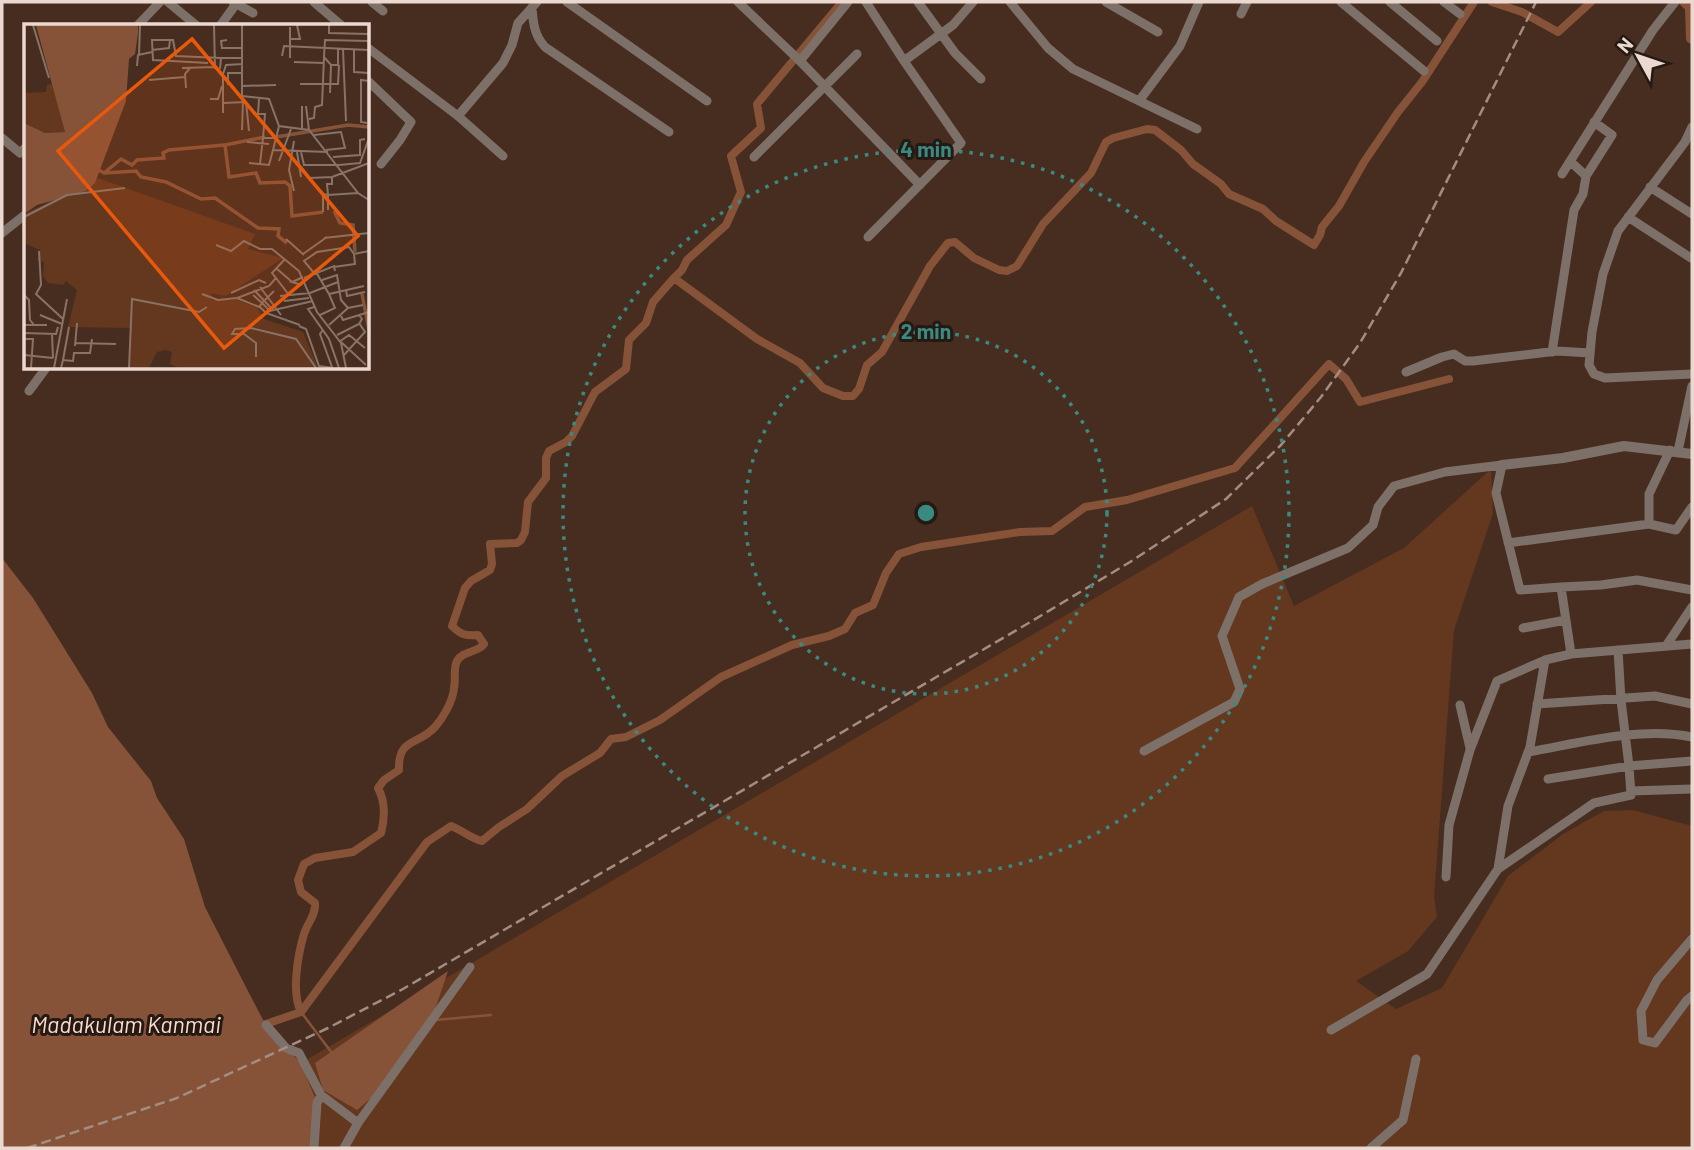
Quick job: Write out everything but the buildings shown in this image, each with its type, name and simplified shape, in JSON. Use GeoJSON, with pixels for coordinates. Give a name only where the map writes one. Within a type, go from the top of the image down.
{"type":"FeatureCollection","features":[{"type":"Feature","properties":{"kind":"street"},"geometry":{"type":"LineString","coordinates":[[140,24],[160,2]]}},
{"type":"Feature","properties":{"kind":"street"},"geometry":{"type":"LineString","coordinates":[[168,2],[186,23]]}},
{"type":"Feature","properties":{"kind":"street"},"geometry":{"type":"LineString","coordinates":[[314,2],[340,24]]}},
{"type":"Feature","properties":{"kind":"street"},"geometry":{"type":"LineString","coordinates":[[372,2],[383,11]]}},
{"type":"Feature","properties":{"kind":"street"},"geometry":{"type":"LineString","coordinates":[[567,2],[707,101]]}},
{"type":"Feature","properties":{"kind":"street"},"geometry":{"type":"LineString","coordinates":[[738,2],[800,61],[920,185]]}},
{"type":"Feature","properties":{"kind":"street"},"geometry":{"type":"LineString","coordinates":[[800,61],[848,2]]}},
{"type":"Feature","properties":{"kind":"street"},"geometry":{"type":"LineString","coordinates":[[866,2],[961,144],[868,237]]}},
{"type":"Feature","properties":{"kind":"street"},"geometry":{"type":"LineString","coordinates":[[918,2],[940,35],[981,79]]}},
{"type":"Feature","properties":{"kind":"street"},"geometry":{"type":"LineString","coordinates":[[904,61],[953,25],[973,2]]}},
{"type":"Feature","properties":{"kind":"street"},"geometry":{"type":"LineString","coordinates":[[1010,2],[1048,48],[1073,69],[1196,129]]}},
{"type":"Feature","properties":{"kind":"street"},"geometry":{"type":"LineString","coordinates":[[1106,2],[1158,32]]}},
{"type":"Feature","properties":{"kind":"street"},"geometry":{"type":"LineString","coordinates":[[1139,101],[1180,46],[1199,2]]}},
{"type":"Feature","properties":{"kind":"street"},"geometry":{"type":"LineString","coordinates":[[1241,14],[1247,2]]}},
{"type":"Feature","properties":{"kind":"street"},"geometry":{"type":"LineString","coordinates":[[1341,2],[1424,71]]}},
{"type":"Feature","properties":{"kind":"street"},"geometry":{"type":"LineString","coordinates":[[1390,2],[1437,41]]}},
{"type":"Feature","properties":{"kind":"street"},"geometry":{"type":"LineString","coordinates":[[1444,2],[1460,14]]}},
{"type":"Feature","properties":{"kind":"street"},"geometry":{"type":"LineString","coordinates":[[1562,174],[1653,30],[1675,2]]}},
{"type":"Feature","properties":{"kind":"street"},"geometry":{"type":"LineString","coordinates":[[221,24],[235,3],[253,13]]}},
{"type":"Feature","properties":{"kind":"street"},"geometry":{"type":"LineString","coordinates":[[458,116],[503,62],[512,46],[518,23],[535,4]]}},
{"type":"Feature","properties":{"kind":"street"},"geometry":{"type":"LineString","coordinates":[[535,4],[538,39],[545,47],[669,132]]}},
{"type":"Feature","properties":{"kind":"street"},"geometry":{"type":"LineString","coordinates":[[369,49],[458,116],[503,156]]}},
{"type":"Feature","properties":{"kind":"street"},"geometry":{"type":"LineString","coordinates":[[754,157],[857,54]]}},
{"type":"Feature","properties":{"kind":"street"},"geometry":{"type":"LineString","coordinates":[[369,82],[411,122],[381,164]]}},
{"type":"Feature","properties":{"kind":"street"},"geometry":{"type":"LineString","coordinates":[[1552,352],[1574,210],[1583,194],[1586,176],[1612,135],[1594,122]]}},
{"type":"Feature","properties":{"kind":"street"},"geometry":{"type":"LineString","coordinates":[[1692,127],[1685,142],[1618,231],[1603,274],[1589,365],[1594,374],[1605,377],[1692,374]]}},
{"type":"Feature","properties":{"kind":"street"},"geometry":{"type":"LineString","coordinates":[[2,138],[20,153],[24,149]]}},
{"type":"Feature","properties":{"kind":"street"},"geometry":{"type":"LineString","coordinates":[[1570,160],[1586,176]]}},
{"type":"Feature","properties":{"kind":"street"},"geometry":{"type":"LineString","coordinates":[[1650,187],[1692,214]]}},
{"type":"Feature","properties":{"kind":"street"},"geometry":{"type":"LineString","coordinates":[[2,233],[24,216]]}},
{"type":"Feature","properties":{"kind":"street"},"geometry":{"type":"LineString","coordinates":[[1628,217],[1692,258]]}},
{"type":"Feature","properties":{"kind":"street"},"geometry":{"type":"LineString","coordinates":[[1406,372],[1454,354],[1473,361],[1552,352],[1590,352]]}},
{"type":"Feature","properties":{"kind":"street"},"geometry":{"type":"LineString","coordinates":[[29,391],[45,369]]}},
{"type":"Feature","properties":{"kind":"street"},"geometry":{"type":"LineString","coordinates":[[1649,524],[1649,494],[1674,450],[1692,386]]}},
{"type":"Feature","properties":{"kind":"street"},"geometry":{"type":"LineString","coordinates":[[1144,751],[1234,702],[1240,689],[1222,636],[1239,597],[1262,584],[1348,548],[1373,525],[1378,507],[1394,486],[1445,472],[1563,458],[1624,446],[1692,454]]}},
{"type":"Feature","properties":{"kind":"street"},"geometry":{"type":"LineString","coordinates":[[1502,465],[1496,493],[1520,590],[1637,580],[1692,590]]}},
{"type":"Feature","properties":{"kind":"street"},"geometry":{"type":"LineString","coordinates":[[1508,543],[1649,524],[1676,530],[1692,507]]}},
{"type":"Feature","properties":{"kind":"street"},"geometry":{"type":"LineString","coordinates":[[1561,587],[1571,654]]}},
{"type":"Feature","properties":{"kind":"street"},"geometry":{"type":"LineString","coordinates":[[1666,646],[1692,607]]}},
{"type":"Feature","properties":{"kind":"street"},"geometry":{"type":"LineString","coordinates":[[1523,628],[1566,620]]}},
{"type":"Feature","properties":{"kind":"street"},"geometry":{"type":"LineString","coordinates":[[1446,877],[1449,825],[1470,750],[1497,681],[1545,660],[1571,654],[1692,644]]}},
{"type":"Feature","properties":{"kind":"street"},"geometry":{"type":"LineString","coordinates":[[1331,1030],[1427,974],[1498,869],[1594,803],[1631,795],[1618,650]]}},
{"type":"Feature","properties":{"kind":"street"},"geometry":{"type":"LineString","coordinates":[[1498,869],[1508,806],[1528,752],[1545,660]]}},
{"type":"Feature","properties":{"kind":"street"},"geometry":{"type":"LineString","coordinates":[[1537,704],[1655,696],[1692,704]]}},
{"type":"Feature","properties":{"kind":"street"},"geometry":{"type":"LineString","coordinates":[[1460,705],[1470,750]]}},
{"type":"Feature","properties":{"kind":"street"},"geometry":{"type":"LineString","coordinates":[[1528,752],[1625,736],[1671,732],[1692,737]]}},
{"type":"Feature","properties":{"kind":"street"},"geometry":{"type":"LineString","coordinates":[[1548,779],[1629,766],[1692,761]]}},
{"type":"Feature","properties":{"kind":"street"},"geometry":{"type":"LineString","coordinates":[[1631,790],[1692,789]]}},
{"type":"Feature","properties":{"kind":"street"},"geometry":{"type":"LineString","coordinates":[[1692,939],[1657,980],[1641,1011],[1643,1040],[1656,1043],[1692,996]]}},
{"type":"Feature","properties":{"kind":"street"},"geometry":{"type":"LineString","coordinates":[[344,1148],[358,1123],[470,967]]}},
{"type":"Feature","properties":{"kind":"street"},"geometry":{"type":"LineString","coordinates":[[266,1025],[286,1048],[299,1053],[321,1095],[358,1123]]}},
{"type":"Feature","properties":{"kind":"street"},"geometry":{"type":"LineString","coordinates":[[1371,1148],[1404,1120],[1416,1059]]}},
{"type":"Feature","properties":{"kind":"street"},"geometry":{"type":"LineString","coordinates":[[314,1148],[317,1103],[321,1095]]}},
{"type":"Feature","properties":{"kind":"shaded area"},"geometry":{"type":"Polygon","coordinates":[[[1491,469],[1493,513],[1454,630],[1434,897],[1437,917],[1408,951],[1356,981],[1396,1009],[1442,988],[1508,876],[1563,834],[1604,811],[1633,810],[1692,826],[1692,1148],[317,1148],[301,1063],[1252,506],[1294,606],[1404,548],[1491,469]]]}},
{"type":"Feature","properties":{"kind":"water","name":"Madakulam Kanmai"},"geometry":{"type":"Polygon","coordinates":[[[2,558],[33,598],[92,693],[108,727],[151,781],[157,798],[184,839],[205,907],[250,995],[269,1031],[301,1063],[315,1098],[317,1148],[2,1148],[2,558]]]}},
{"type":"Feature","properties":{"kind":"water"},"geometry":{"type":"Polygon","coordinates":[[[448,971],[431,1021],[377,1093],[357,1110],[323,1090],[315,1063],[448,971]]]}},
{"type":"Feature","properties":{"kind":"waterway"},"geometry":{"type":"LineString","coordinates":[[674,278],[687,260],[726,225],[741,192],[731,156],[761,128],[757,104],[842,2]]}},
{"type":"Feature","properties":{"kind":"waterway"},"geometry":{"type":"LineString","coordinates":[[260,1026],[301,1012],[296,995],[298,962],[304,934],[315,907],[315,903],[301,892],[298,880],[304,864],[315,858],[353,852],[381,833],[384,810],[378,788],[384,780],[399,770],[405,747],[429,733],[444,714],[455,685],[457,661],[484,644],[478,635],[464,634],[452,626],[465,588],[471,581],[490,570],[490,544],[517,543],[521,540],[525,532],[528,502],[546,478],[546,458],[549,451],[572,436],[595,392],[626,369],[629,340],[646,323],[653,302],[674,278],[757,339],[800,363],[823,388],[843,396],[853,396],[859,389],[867,365],[882,352],[930,266],[948,243],[955,242],[974,258],[999,270],[1007,271],[1017,266],[1043,224],[1091,173],[1106,142],[1113,138],[1147,129],[1155,130],[1181,150],[1193,164],[1221,184],[1229,194],[1263,209],[1276,221],[1314,245],[1322,227],[1339,206],[1364,162],[1422,82],[1474,2]]}},
{"type":"Feature","properties":{"kind":"waterway"},"geometry":{"type":"LineString","coordinates":[[1492,2],[1522,12],[1558,32],[1591,2]]}},
{"type":"Feature","properties":{"kind":"waterway"},"geometry":{"type":"LineString","coordinates":[[1683,2],[1689,8],[1692,40]]}},
{"type":"Feature","properties":{"kind":"waterway"},"geometry":{"type":"LineString","coordinates":[[301,1012],[427,842],[451,826],[482,841],[527,809],[562,776],[600,753],[611,739],[626,737],[660,720],[721,677],[792,645],[845,629],[855,613],[873,605],[886,573],[899,554],[921,547],[1020,532],[1052,531],[1085,507],[1127,500],[1235,468],[1329,364],[1346,379],[1360,402],[1449,379]]}},
{"type":"Feature","properties":{"kind":"waterway"},"geometry":{"type":"LineString","coordinates":[[301,1012],[332,1053]]}},
{"type":"Feature","properties":{"kind":"waterway"},"geometry":{"type":"LineString","coordinates":[[435,1020],[491,1015]]}},
{"type":"Feature","properties":{"kind":"railway"},"geometry":{"type":"LineString","coordinates":[[27,1148],[177,1098],[328,1028],[403,989],[1027,624],[1130,562],[1226,499],[1281,445],[1321,397],[1360,343],[1401,273],[1536,2]]}}]}
